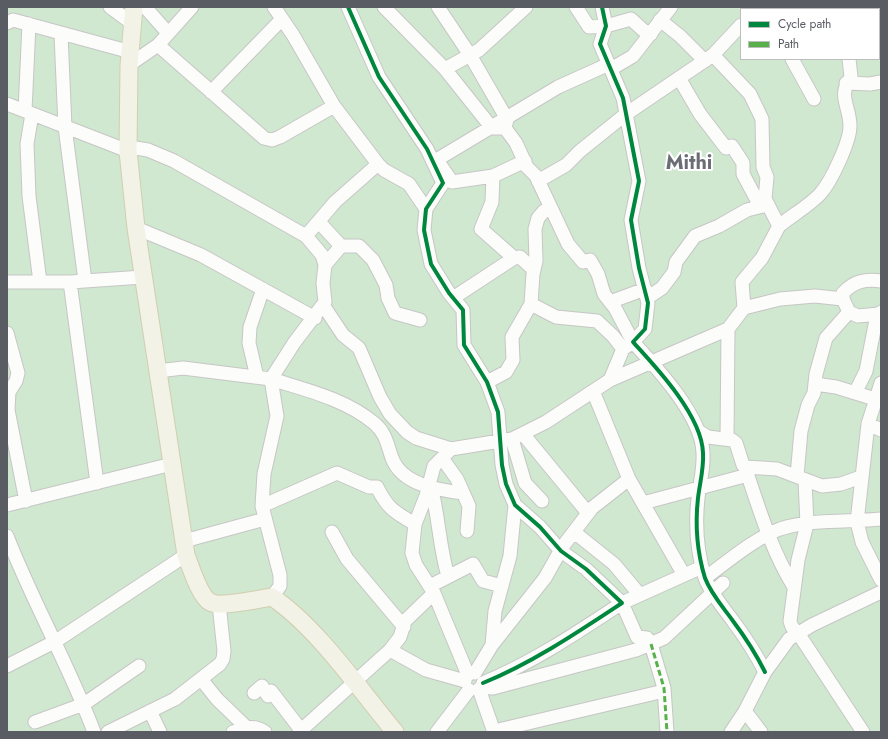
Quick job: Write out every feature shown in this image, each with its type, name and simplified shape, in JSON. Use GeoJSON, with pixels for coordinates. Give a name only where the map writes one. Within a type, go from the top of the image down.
{"type":"FeatureCollection","features":[{"type":"Feature","properties":{"kind":"main road"},"geometry":{"type":"LineString","coordinates":[[137,11],[130,58],[129,149],[136,228],[185,548],[203,595],[210,602],[219,604],[272,597],[290,609],[321,641],[395,732]]}},
{"type":"Feature","properties":{"kind":"street"},"geometry":{"type":"LineString","coordinates":[[110,7],[137,11],[168,33]]}},
{"type":"Feature","properties":{"kind":"street"},"geometry":{"type":"LineString","coordinates":[[7,23],[13,20],[28,24],[130,58],[158,45],[192,7]]}},
{"type":"Feature","properties":{"kind":"street"},"geometry":{"type":"LineString","coordinates":[[274,7],[334,106],[378,164],[384,170],[410,184],[426,208]]}},
{"type":"Feature","properties":{"kind":"street"},"geometry":{"type":"LineString","coordinates":[[348,7],[379,77],[435,162],[452,182],[494,176],[525,162]]}},
{"type":"Feature","properties":{"kind":"street"},"geometry":{"type":"LineString","coordinates":[[384,7],[501,125]]}},
{"type":"Feature","properties":{"kind":"street"},"geometry":{"type":"LineString","coordinates":[[438,7],[470,55],[501,125],[538,181],[568,244],[583,262],[590,260],[598,274],[604,294],[615,308],[628,345]]}},
{"type":"Feature","properties":{"kind":"street"},"geometry":{"type":"LineString","coordinates":[[445,69],[479,50],[524,7]]}},
{"type":"Feature","properties":{"kind":"street"},"geometry":{"type":"LineString","coordinates":[[576,7],[589,27],[606,26],[631,20],[642,30],[651,34]]}},
{"type":"Feature","properties":{"kind":"street"},"geometry":{"type":"LineString","coordinates":[[602,7],[606,26],[600,44],[623,98],[639,181],[631,220],[648,303],[645,329],[628,345],[610,380]]}},
{"type":"Feature","properties":{"kind":"street"},"geometry":{"type":"LineString","coordinates":[[435,162],[501,125],[558,87],[633,56],[671,7]]}},
{"type":"Feature","properties":{"kind":"street"},"geometry":{"type":"LineString","coordinates":[[211,92],[282,19]]}},
{"type":"Feature","properties":{"kind":"street"},"geometry":{"type":"LineString","coordinates":[[660,20],[709,58],[750,94],[762,119],[763,167],[767,177],[764,205]]}},
{"type":"Feature","properties":{"kind":"street"},"geometry":{"type":"LineString","coordinates":[[28,24],[28,113],[26,144],[29,196],[40,282]]}},
{"type":"Feature","properties":{"kind":"street"},"geometry":{"type":"LineString","coordinates":[[538,181],[566,165],[580,151],[626,114],[709,58],[740,26]]}},
{"type":"Feature","properties":{"kind":"street"},"geometry":{"type":"LineString","coordinates":[[61,34],[65,127],[85,281]]}},
{"type":"Feature","properties":{"kind":"street"},"geometry":{"type":"LineString","coordinates":[[158,45],[264,138],[272,140],[334,106]]}},
{"type":"Feature","properties":{"kind":"street"},"geometry":{"type":"LineString","coordinates":[[793,60],[814,98]]}},
{"type":"Feature","properties":{"kind":"street"},"geometry":{"type":"LineString","coordinates":[[744,308],[742,282],[762,258],[778,226],[820,194],[844,148],[850,127],[843,92],[846,83],[851,77],[849,60]]}},
{"type":"Feature","properties":{"kind":"street"},"geometry":{"type":"LineString","coordinates":[[679,78],[700,114],[726,148],[732,146],[743,163],[743,174],[778,226]]}},
{"type":"Feature","properties":{"kind":"street"},"geometry":{"type":"LineString","coordinates":[[846,83],[870,84],[881,82]]}},
{"type":"Feature","properties":{"kind":"street"},"geometry":{"type":"LineString","coordinates":[[7,104],[65,127],[129,149],[148,150],[174,161],[306,236],[322,255],[325,265],[323,283],[325,302],[315,318],[294,343],[271,379],[278,416],[264,474],[263,512],[280,575],[280,586],[272,597]]}},
{"type":"Feature","properties":{"kind":"street"},"geometry":{"type":"LineString","coordinates":[[435,162],[443,184],[426,208],[424,230],[431,264],[453,298],[463,310],[464,345],[487,382],[498,412],[511,438],[525,484],[542,501]]}},
{"type":"Feature","properties":{"kind":"street"},"geometry":{"type":"LineString","coordinates":[[306,236],[335,202],[378,164]]}},
{"type":"Feature","properties":{"kind":"street"},"geometry":{"type":"LineString","coordinates":[[494,176],[492,202],[481,229],[514,258]]}},
{"type":"Feature","properties":{"kind":"street"},"geometry":{"type":"LineString","coordinates":[[610,302],[646,294],[662,288],[674,272],[676,262],[694,236],[719,226],[747,210],[764,205]]}},
{"type":"Feature","properties":{"kind":"street"},"geometry":{"type":"LineString","coordinates":[[487,382],[506,372],[513,360],[512,337],[531,304],[536,261],[535,229],[538,218],[544,211],[551,209]]}},
{"type":"Feature","properties":{"kind":"street"},"geometry":{"type":"LineString","coordinates":[[318,222],[341,246],[359,246],[373,260],[386,285],[388,298],[395,313],[420,320]]}},
{"type":"Feature","properties":{"kind":"street"},"geometry":{"type":"LineString","coordinates":[[136,228],[201,255],[315,318]]}},
{"type":"Feature","properties":{"kind":"street"},"geometry":{"type":"LineString","coordinates":[[325,265],[341,246]]}},
{"type":"Feature","properties":{"kind":"street"},"geometry":{"type":"LineString","coordinates":[[453,298],[514,258],[520,257],[534,270]]}},
{"type":"Feature","properties":{"kind":"street"},"geometry":{"type":"LineString","coordinates":[[7,282],[70,282],[143,277]]}},
{"type":"Feature","properties":{"kind":"street"},"geometry":{"type":"LineString","coordinates":[[880,313],[858,316],[849,312],[843,299],[843,293],[850,286],[863,280],[881,281]]}},
{"type":"Feature","properties":{"kind":"street"},"geometry":{"type":"LineString","coordinates":[[70,282],[97,483]]}},
{"type":"Feature","properties":{"kind":"street"},"geometry":{"type":"LineString","coordinates":[[257,377],[249,343],[250,327],[263,288]]}},
{"type":"Feature","properties":{"kind":"street"},"geometry":{"type":"LineString","coordinates":[[664,691],[494,731],[432,589],[416,565],[412,553],[415,524],[430,487],[434,466],[447,454],[511,438],[546,422],[610,380],[728,329],[744,308],[780,299],[815,296],[843,299]]}},
{"type":"Feature","properties":{"kind":"street"},"geometry":{"type":"LineString","coordinates":[[531,304],[556,317],[597,321],[613,336],[652,362],[685,406],[700,432],[703,452],[696,529],[697,548],[704,572],[712,593],[741,632],[765,672]]}},
{"type":"Feature","properties":{"kind":"street"},"geometry":{"type":"LineString","coordinates":[[323,305],[342,335],[359,348],[380,397],[390,414],[407,432],[447,454],[458,479],[462,493],[469,506],[467,531]]}},
{"type":"Feature","properties":{"kind":"street"},"geometry":{"type":"LineString","coordinates":[[849,312],[826,338],[816,374],[814,393],[808,405],[801,431],[801,478],[807,524],[798,560],[790,621],[792,627],[798,633],[863,732]]}},
{"type":"Feature","properties":{"kind":"street"},"geometry":{"type":"LineString","coordinates":[[855,392],[866,371],[875,325],[880,313]]}},
{"type":"Feature","properties":{"kind":"street"},"geometry":{"type":"LineString","coordinates":[[727,439],[728,329]]}},
{"type":"Feature","properties":{"kind":"street"},"geometry":{"type":"LineString","coordinates":[[7,333],[18,373],[16,382],[9,392],[8,410],[26,501]]}},
{"type":"Feature","properties":{"kind":"street"},"geometry":{"type":"LineString","coordinates":[[158,371],[183,368],[271,379],[324,396],[360,413],[383,431],[393,460],[410,480],[430,487],[462,493]]}},
{"type":"Feature","properties":{"kind":"street"},"geometry":{"type":"LineString","coordinates":[[881,383],[868,424],[857,522],[862,542],[881,580]]}},
{"type":"Feature","properties":{"kind":"street"},"geometry":{"type":"LineString","coordinates":[[815,384],[836,387],[875,399]]}},
{"type":"Feature","properties":{"kind":"street"},"geometry":{"type":"LineString","coordinates":[[593,391],[629,479],[684,575]]}},
{"type":"Feature","properties":{"kind":"street"},"geometry":{"type":"LineString","coordinates":[[868,424],[881,430]]}},
{"type":"Feature","properties":{"kind":"street"},"geometry":{"type":"LineString","coordinates":[[700,432],[708,437],[727,439],[736,443],[742,465],[747,471],[768,534],[786,574],[794,587]]}},
{"type":"Feature","properties":{"kind":"street"},"geometry":{"type":"LineString","coordinates":[[511,438],[506,484],[515,505],[540,527],[561,550],[586,570],[622,603],[637,637],[647,638],[651,644],[664,691],[667,732]]}},
{"type":"Feature","properties":{"kind":"street"},"geometry":{"type":"LineString","coordinates":[[511,438],[588,513]]}},
{"type":"Feature","properties":{"kind":"street"},"geometry":{"type":"LineString","coordinates":[[7,505],[172,464]]}},
{"type":"Feature","properties":{"kind":"street"},"geometry":{"type":"LineString","coordinates":[[643,503],[747,471],[777,469],[822,486],[841,484],[861,477]]}},
{"type":"Feature","properties":{"kind":"street"},"geometry":{"type":"LineString","coordinates":[[7,665],[56,641],[185,548],[263,512],[337,472],[369,487],[377,487],[385,504],[394,512],[415,524]]}},
{"type":"Feature","properties":{"kind":"street"},"geometry":{"type":"LineString","coordinates":[[437,732],[474,683],[492,645],[545,578],[561,550],[588,513],[629,479]]}},
{"type":"Feature","properties":{"kind":"street"},"geometry":{"type":"LineString","coordinates":[[430,487],[436,508],[438,532],[448,576]]}},
{"type":"Feature","properties":{"kind":"street"},"geometry":{"type":"LineString","coordinates":[[492,645],[495,611],[510,556],[515,505]]}},
{"type":"Feature","properties":{"kind":"street"},"geometry":{"type":"LineString","coordinates":[[474,683],[498,677],[582,629],[622,603],[684,575],[704,572],[768,534],[781,528],[807,524],[857,522],[881,519]]}},
{"type":"Feature","properties":{"kind":"street"},"geometry":{"type":"LineString","coordinates":[[332,532],[347,559],[404,627]]}},
{"type":"Feature","properties":{"kind":"street"},"geometry":{"type":"LineString","coordinates":[[574,532],[614,564],[640,595]]}},
{"type":"Feature","properties":{"kind":"street"},"geometry":{"type":"LineString","coordinates":[[7,536],[36,605],[56,641],[84,704],[94,732]]}},
{"type":"Feature","properties":{"kind":"street"},"geometry":{"type":"LineString","coordinates":[[254,693],[262,686],[268,696],[272,691],[300,731],[390,650],[400,637],[405,621],[432,589],[448,576],[473,564],[483,581],[502,586]]}},
{"type":"Feature","properties":{"kind":"street"},"geometry":{"type":"LineString","coordinates":[[390,650],[426,670],[493,688],[636,650],[651,644],[664,638],[723,583]]}},
{"type":"Feature","properties":{"kind":"street"},"geometry":{"type":"LineString","coordinates":[[731,732],[745,711],[765,672],[789,639],[812,625],[881,592]]}},
{"type":"Feature","properties":{"kind":"street"},"geometry":{"type":"LineString","coordinates":[[108,732],[175,699],[220,664],[223,659],[224,651],[219,604]]}},
{"type":"Feature","properties":{"kind":"street"},"geometry":{"type":"LineString","coordinates":[[35,722],[84,704],[139,666]]}},
{"type":"Feature","properties":{"kind":"street"},"geometry":{"type":"LineString","coordinates":[[201,679],[218,699],[246,727]]}},
{"type":"Feature","properties":{"kind":"street"},"geometry":{"type":"LineString","coordinates":[[150,711],[160,732]]}},
{"type":"Feature","properties":{"kind":"street"},"geometry":{"type":"LineString","coordinates":[[745,711],[761,732]]}},
{"type":"Feature","properties":{"kind":"street"},"geometry":{"type":"LineString","coordinates":[[233,732],[246,727],[253,727],[265,732]]}},
{"type":"Feature","properties":{"kind":"green space"},"geometry":{"type":"Polygon","coordinates":[[[7,7],[881,7],[881,732],[7,732],[7,7]]]}},
{"type":"Feature","properties":{"kind":"marked path"},"geometry":{"type":"LineString","coordinates":[[651,644],[664,688],[667,732]]}},
{"type":"Feature","properties":{"kind":"cycle path"},"geometry":{"type":"LineString","coordinates":[[348,7],[379,77],[427,149],[443,183],[426,209],[424,230],[431,264],[449,293],[463,310],[464,345],[487,382],[498,412],[502,465],[506,484],[515,505],[540,527],[561,551],[586,569],[622,603],[537,657],[483,683]]}},
{"type":"Feature","properties":{"kind":"cycle path"},"geometry":{"type":"LineString","coordinates":[[602,7],[606,26],[600,44],[623,98],[639,181],[631,220],[639,268],[648,303],[645,329],[633,342],[677,393],[695,424],[701,439],[703,453],[697,508],[697,528],[698,548],[705,578],[714,595],[746,639],[765,672]]}},
{"type":"Feature","properties":{"kind":"district","name":"Mithi"},"geometry":{"type":"Point","coordinates":[689,164]}}]}
